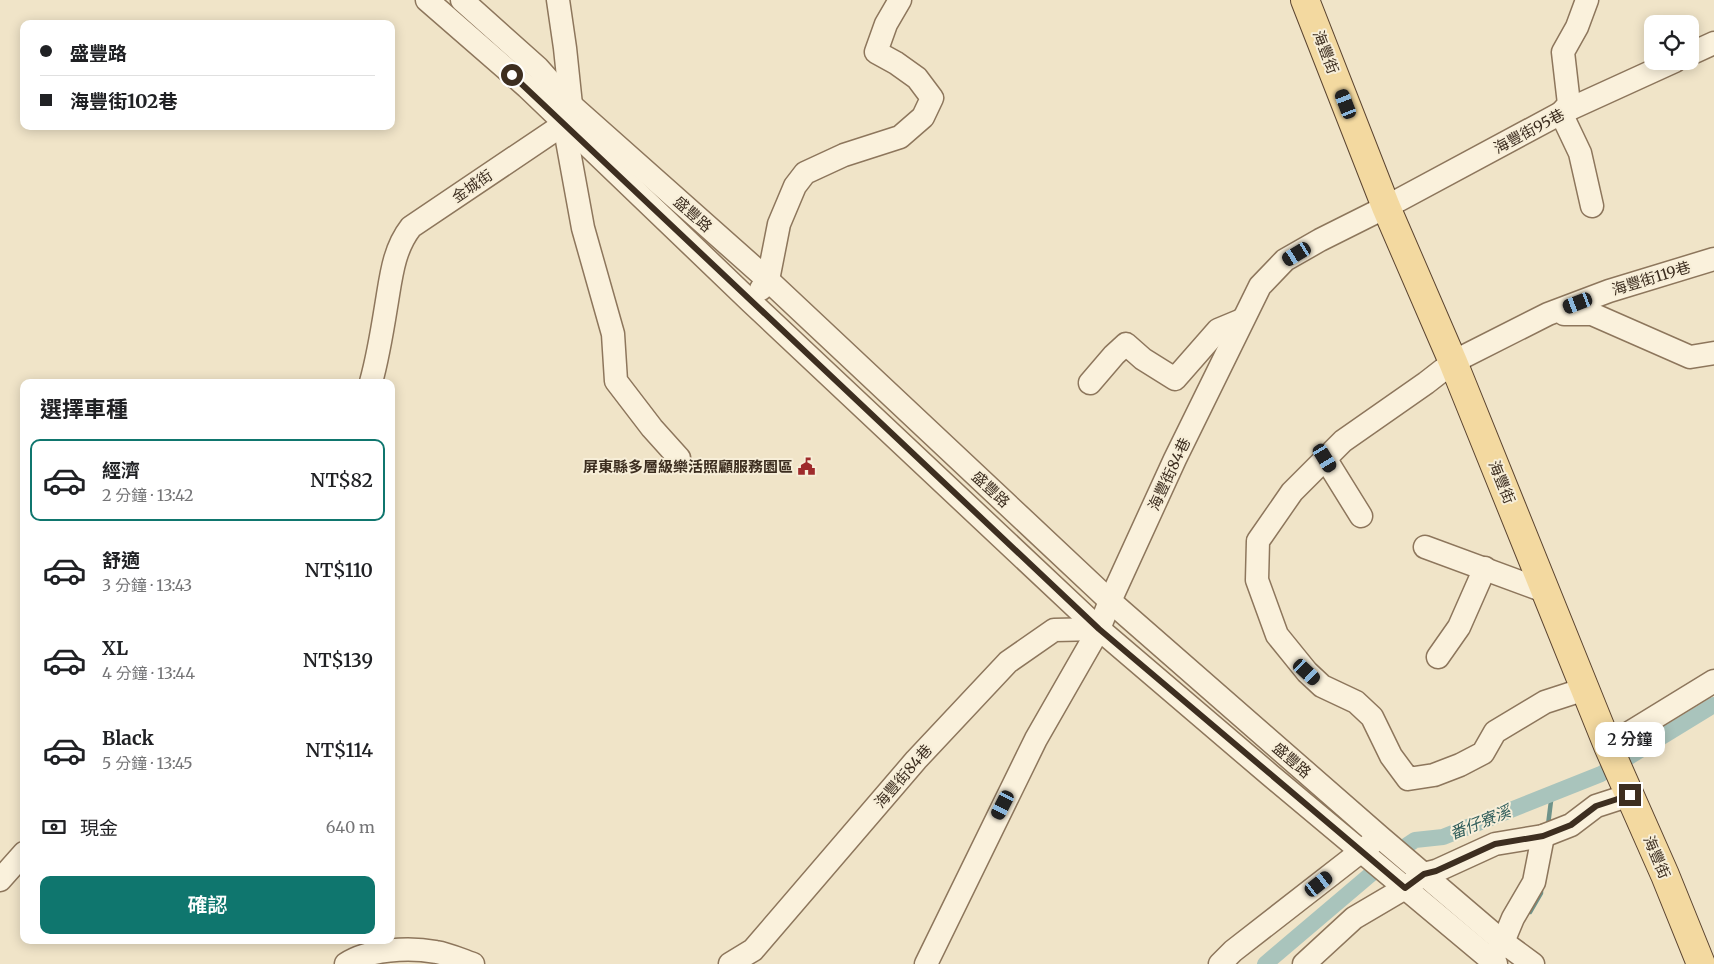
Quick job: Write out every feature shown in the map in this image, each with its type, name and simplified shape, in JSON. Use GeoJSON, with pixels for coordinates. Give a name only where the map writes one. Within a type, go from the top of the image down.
{"type":"FeatureCollection","features":[{"type":"Feature","properties":{"kind":"main road","name":"海豐街"},"geometry":{"type":"LineString","coordinates":[[1306,0],[1386,207],[1453,362],[1608,746],[1665,875],[1701,964]]}},
{"type":"Feature","properties":{"kind":"street","name":"盛豐路"},"geometry":{"type":"LineString","coordinates":[[427,0],[526,87],[567,115],[768,280],[1371,844],[1405,888],[1494,958],[1533,964]]}},
{"type":"Feature","properties":{"kind":"street","name":"盛豐路"},"geometry":{"type":"LineString","coordinates":[[462,0],[538,68],[567,115],[751,302],[1099,629],[1270,775],[1371,844],[1424,874],[1494,958]]}},
{"type":"Feature","properties":{"kind":"street"},"geometry":{"type":"LineString","coordinates":[[558,0],[565,48],[567,115],[582,228],[613,334],[616,380],[652,428],[679,458]]}},
{"type":"Feature","properties":{"kind":"street"},"geometry":{"type":"LineString","coordinates":[[751,302],[768,280],[779,224],[795,186],[805,173],[844,155],[900,137],[923,117],[932,98],[917,78],[876,52],[886,24],[900,0]]}},
{"type":"Feature","properties":{"kind":"street"},"geometry":{"type":"LineString","coordinates":[[1587,0],[1577,27],[1563,52],[1569,104],[1561,113],[1580,153],[1592,206]]}},
{"type":"Feature","properties":{"kind":"street"},"geometry":{"type":"LineString","coordinates":[[1699,50],[1714,43]]}},
{"type":"Feature","properties":{"kind":"street","name":"海豐街95巷"},"geometry":{"type":"LineString","coordinates":[[1386,207],[1561,113],[1656,70]]}},
{"type":"Feature","properties":{"kind":"street","name":"金城街"},"geometry":{"type":"LineString","coordinates":[[372,379],[378,358],[394,260],[402,238],[411,227],[567,115]]}},
{"type":"Feature","properties":{"kind":"street","name":"海豐街84巷"},"geometry":{"type":"LineString","coordinates":[[926,964],[1036,739],[1099,629],[1175,459],[1260,286],[1286,260],[1320,240],[1386,207]]}},
{"type":"Feature","properties":{"kind":"street","name":"海豐街119巷"},"geometry":{"type":"LineString","coordinates":[[1585,689],[1545,702],[1495,732],[1483,753],[1460,765],[1434,776],[1408,779],[1391,756],[1372,717],[1356,702],[1322,686],[1307,672],[1277,635],[1257,580],[1258,541],[1292,492],[1325,458],[1344,441],[1453,362],[1548,314],[1609,291],[1714,259]]}},
{"type":"Feature","properties":{"kind":"street"},"geometry":{"type":"LineString","coordinates":[[1548,314],[1592,314],[1690,357],[1714,352]]}},
{"type":"Feature","properties":{"kind":"street"},"geometry":{"type":"LineString","coordinates":[[1090,383],[1126,344],[1143,359],[1175,379],[1218,330],[1242,320]]}},
{"type":"Feature","properties":{"kind":"street"},"geometry":{"type":"LineString","coordinates":[[1325,458],[1361,516]]}},
{"type":"Feature","properties":{"kind":"street"},"geometry":{"type":"LineString","coordinates":[[1425,547],[1547,592]]}},
{"type":"Feature","properties":{"kind":"street"},"geometry":{"type":"LineString","coordinates":[[1438,657],[1459,627],[1485,568]]}},
{"type":"Feature","properties":{"kind":"street","name":"海豐街84巷"},"geometry":{"type":"LineString","coordinates":[[730,964],[753,950],[916,760],[1008,662],[1054,630],[1099,629]]}},
{"type":"Feature","properties":{"kind":"street"},"geometry":{"type":"LineString","coordinates":[[1608,746],[1714,681]]}},
{"type":"Feature","properties":{"kind":"street"},"geometry":{"type":"LineString","coordinates":[[1304,964],[1354,918],[1405,888],[1424,874],[1436,871],[1495,844],[1543,836],[1571,825],[1596,806],[1628,791]]}},
{"type":"Feature","properties":{"kind":"street"},"geometry":{"type":"LineString","coordinates":[[1494,958],[1512,918],[1534,882],[1543,836]]}},
{"type":"Feature","properties":{"kind":"street"},"geometry":{"type":"LineString","coordinates":[[1220,964],[1233,951],[1371,844]]}},
{"type":"Feature","properties":{"kind":"street"},"geometry":{"type":"LineString","coordinates":[[0,880],[20,858]]}},
{"type":"Feature","properties":{"kind":"street"},"geometry":{"type":"LineString","coordinates":[[346,964],[355,958],[395,949],[437,952],[473,964]]}},
{"type":"Feature","properties":{"kind":"waterway","name":"番仔寮溪"},"geometry":{"type":"LineString","coordinates":[[1265,964],[1397,852],[1415,840],[1443,837],[1601,774],[1714,705]]}},
{"type":"Feature","properties":{"kind":"waterway"},"geometry":{"type":"LineString","coordinates":[[1548,825],[1552,793]]}},
{"type":"Feature","properties":{"kind":"waterway"},"geometry":{"type":"LineString","coordinates":[[1530,912],[1541,893],[1541,888]]}},
{"type":"Feature","properties":{"kind":"place","name":"屏東縣多層級樂活照顧服務園區"},"geometry":{"type":"Point","coordinates":[807,466]}},
{"type":"Feature","properties":{"kind":"route"},"geometry":{"type":"LineString","coordinates":[[512,75],[1099,629],[1405,888],[1424,874],[1436,871],[1495,844],[1543,836],[1571,825],[1596,806],[1630,795]]}}]}
